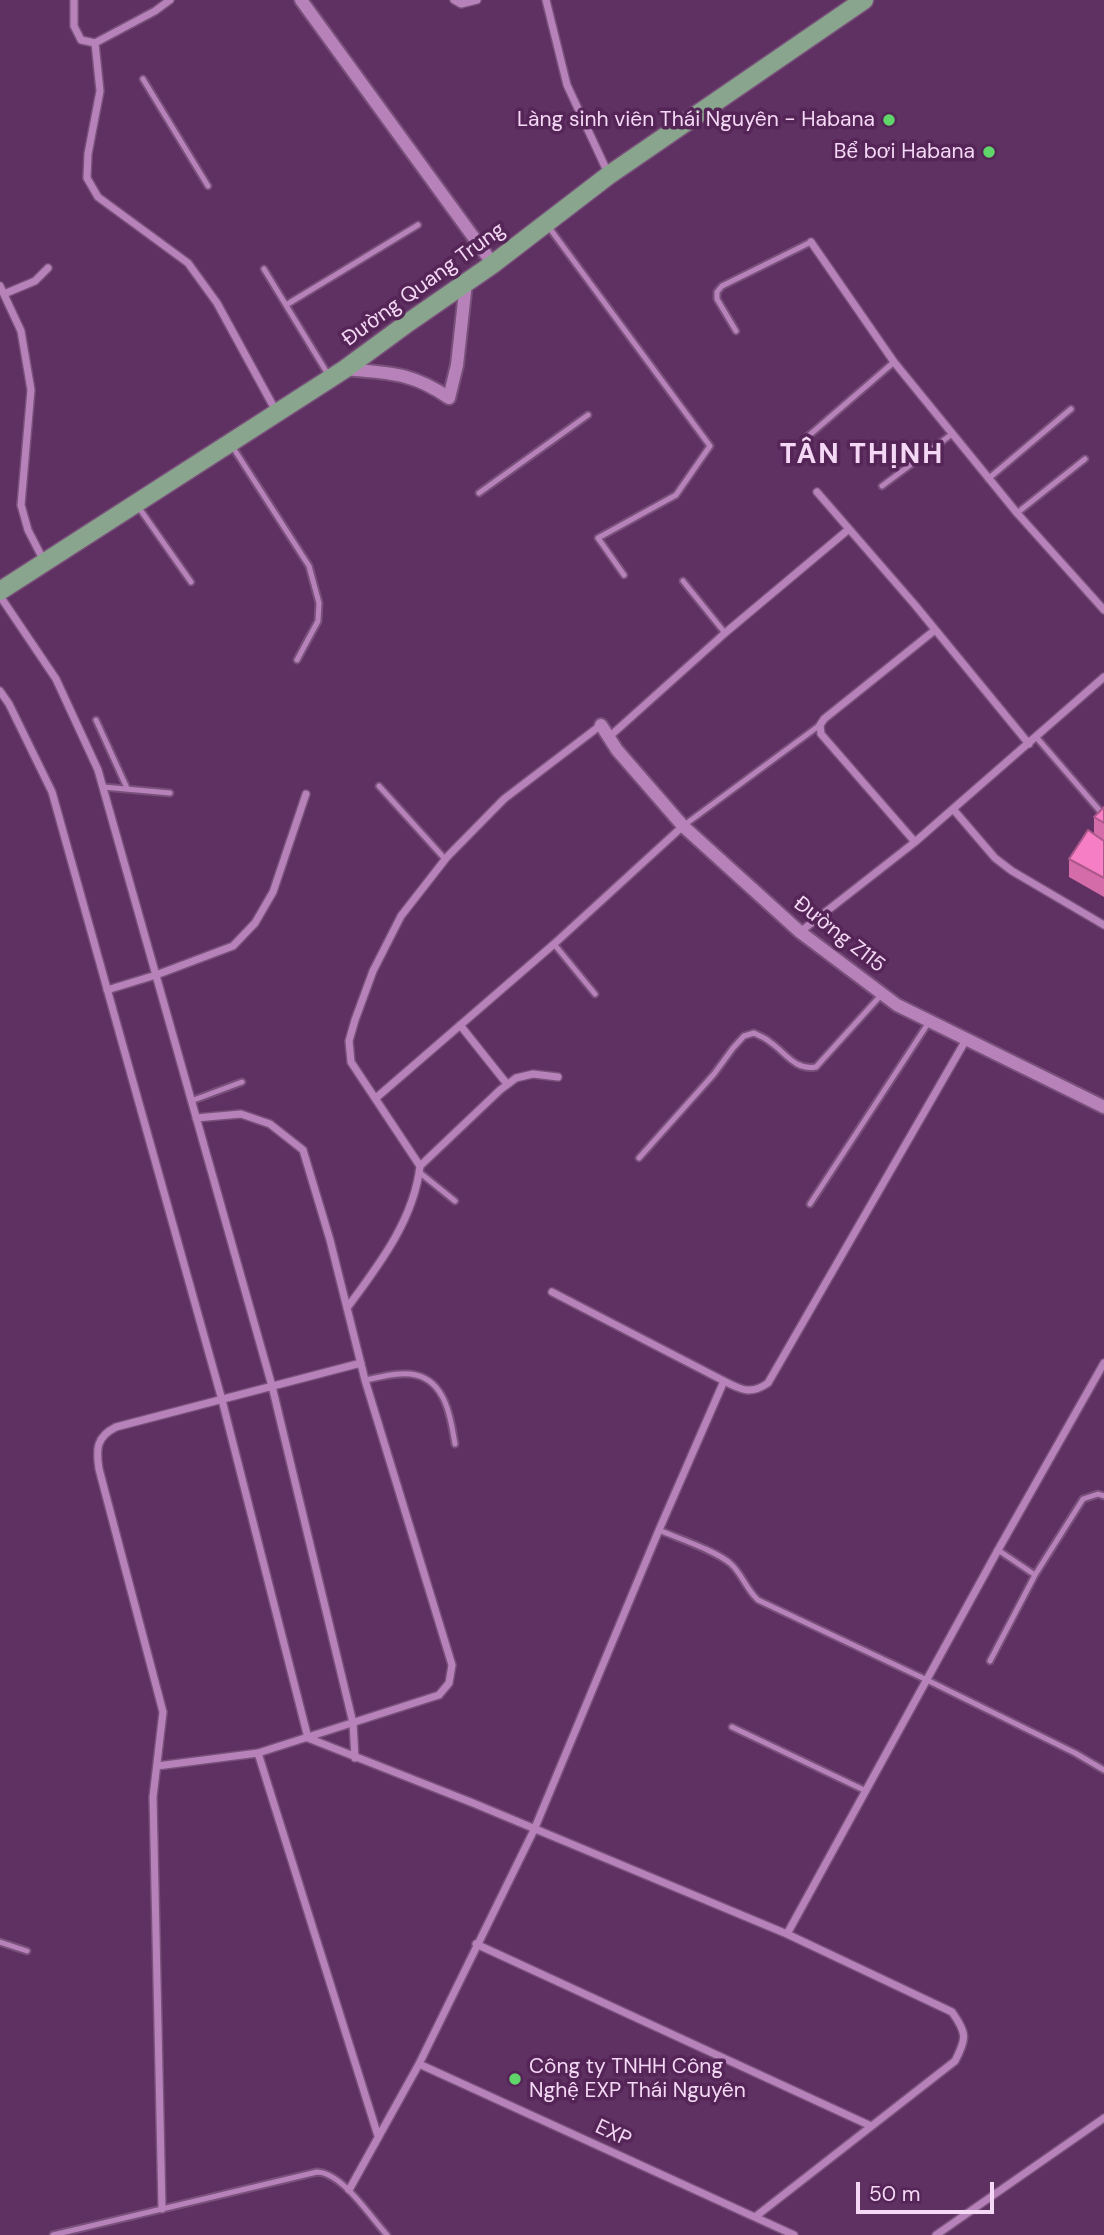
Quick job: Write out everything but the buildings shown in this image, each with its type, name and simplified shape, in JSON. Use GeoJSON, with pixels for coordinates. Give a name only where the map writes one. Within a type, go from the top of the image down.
{"type":"FeatureCollection","features":[{"type":"Feature","properties":{"kind":"main road","name":"Đường Quang Trung"},"geometry":{"type":"LineString","coordinates":[[0,591],[338,374],[493,264],[609,175],[864,0]]}},
{"type":"Feature","properties":{"kind":"street"},"geometry":{"type":"LineString","coordinates":[[74,0],[74,26],[78,35],[81,40],[95,43],[170,0]]}},
{"type":"Feature","properties":{"kind":"street"},"geometry":{"type":"LineString","coordinates":[[301,0],[493,264]]}},
{"type":"Feature","properties":{"kind":"street"},"geometry":{"type":"LineString","coordinates":[[454,0],[461,4],[477,0]]}},
{"type":"Feature","properties":{"kind":"street"},"geometry":{"type":"LineString","coordinates":[[546,0],[567,85],[609,175]]}},
{"type":"Feature","properties":{"kind":"street"},"geometry":{"type":"LineString","coordinates":[[95,43],[100,91],[88,154],[88,178],[98,197],[188,263],[217,303],[277,414]]}},
{"type":"Feature","properties":{"kind":"street"},"geometry":{"type":"LineString","coordinates":[[811,242],[894,362],[951,434],[1104,610]]}},
{"type":"Feature","properties":{"kind":"street"},"geometry":{"type":"LineString","coordinates":[[45,564],[28,530],[21,505],[31,390],[21,331],[2,290],[35,281],[48,268]]}},
{"type":"Feature","properties":{"kind":"street"},"geometry":{"type":"LineString","coordinates":[[338,374],[399,373],[419,380],[449,398],[457,365],[466,283]]}},
{"type":"Feature","properties":{"kind":"street"},"geometry":{"type":"LineString","coordinates":[[817,492],[1029,744]]}},
{"type":"Feature","properties":{"kind":"street"},"geometry":{"type":"LineString","coordinates":[[609,737],[724,633],[849,529]]}},
{"type":"Feature","properties":{"kind":"street"},"geometry":{"type":"LineString","coordinates":[[0,596],[56,679],[98,770],[272,1386],[353,1723],[355,1758]]}},
{"type":"Feature","properties":{"kind":"street"},"geometry":{"type":"LineString","coordinates":[[915,842],[821,734],[820,725],[935,630]]}},
{"type":"Feature","properties":{"kind":"street"},"geometry":{"type":"LineString","coordinates":[[800,932],[915,842],[1104,677]]}},
{"type":"Feature","properties":{"kind":"street"},"geometry":{"type":"LineString","coordinates":[[0,691],[52,792],[222,1401],[308,1738]]}},
{"type":"Feature","properties":{"kind":"street"},"geometry":{"type":"LineString","coordinates":[[420,1169],[351,1062],[349,1041],[373,971],[401,916],[445,859],[504,799],[601,725]]}},
{"type":"Feature","properties":{"kind":"street","name":"Đường Z115"},"geometry":{"type":"LineString","coordinates":[[601,725],[617,750],[682,826],[800,932],[897,1005],[1104,1107]]}},
{"type":"Feature","properties":{"kind":"street"},"geometry":{"type":"LineString","coordinates":[[107,990],[233,946],[255,923],[273,892],[306,794]]}},
{"type":"Feature","properties":{"kind":"street"},"geometry":{"type":"LineString","coordinates":[[953,809],[995,858],[1012,871],[1104,925]]}},
{"type":"Feature","properties":{"kind":"street"},"geometry":{"type":"LineString","coordinates":[[376,1098],[554,944],[682,826]]}},
{"type":"Feature","properties":{"kind":"street"},"geometry":{"type":"LineString","coordinates":[[460,1025],[507,1084]]}},
{"type":"Feature","properties":{"kind":"street"},"geometry":{"type":"LineString","coordinates":[[552,1293],[745,1391],[759,1389],[768,1383],[967,1038]]}},
{"type":"Feature","properties":{"kind":"street"},"geometry":{"type":"LineString","coordinates":[[347,1308],[385,1257],[413,1198],[420,1169],[516,1078],[533,1074],[558,1077]]}},
{"type":"Feature","properties":{"kind":"street"},"geometry":{"type":"LineString","coordinates":[[157,1766],[258,1753],[439,1695],[449,1683],[452,1665],[361,1363],[330,1240],[303,1150],[270,1124],[241,1114],[196,1118]]}},
{"type":"Feature","properties":{"kind":"street"},"geometry":{"type":"LineString","coordinates":[[162,2208],[153,1797],[163,1712],[99,1469],[98,1445],[106,1432],[116,1427],[361,1363]]}},
{"type":"Feature","properties":{"kind":"street"},"geometry":{"type":"LineString","coordinates":[[788,1934],[998,1550],[1104,1363]]}},
{"type":"Feature","properties":{"kind":"street"},"geometry":{"type":"LineString","coordinates":[[349,2190],[418,2064],[534,1830],[724,1381]]}},
{"type":"Feature","properties":{"kind":"street"},"geometry":{"type":"LineString","coordinates":[[308,1738],[473,1803],[788,1934],[952,2012],[964,2029],[964,2044],[955,2061],[755,2217]]}},
{"type":"Feature","properties":{"kind":"street"},"geometry":{"type":"LineString","coordinates":[[258,1753],[379,2136]]}},
{"type":"Feature","properties":{"kind":"street"},"geometry":{"type":"LineString","coordinates":[[476,1944],[871,2126]]}},
{"type":"Feature","properties":{"kind":"street","name":"EXP"},"geometry":{"type":"LineString","coordinates":[[418,2064],[794,2235]]}},
{"type":"Feature","properties":{"kind":"street"},"geometry":{"type":"LineString","coordinates":[[936,2235],[1104,2118]]}},
{"type":"Feature","properties":{"kind":"lane"},"geometry":{"type":"LineString","coordinates":[[143,79],[208,186]]}},
{"type":"Feature","properties":{"kind":"lane"},"geometry":{"type":"LineString","coordinates":[[546,223],[710,446],[676,495],[598,538],[624,575]]}},
{"type":"Feature","properties":{"kind":"lane"},"geometry":{"type":"LineString","coordinates":[[286,305],[418,225]]}},
{"type":"Feature","properties":{"kind":"lane"},"geometry":{"type":"LineString","coordinates":[[736,331],[717,299],[717,292],[722,286],[811,242]]}},
{"type":"Feature","properties":{"kind":"lane"},"geometry":{"type":"LineString","coordinates":[[264,269],[286,305],[338,374]]}},
{"type":"Feature","properties":{"kind":"lane"},"geometry":{"type":"LineString","coordinates":[[806,438],[894,362]]}},
{"type":"Feature","properties":{"kind":"lane"},"geometry":{"type":"LineString","coordinates":[[988,479],[1071,409]]}},
{"type":"Feature","properties":{"kind":"lane"},"geometry":{"type":"LineString","coordinates":[[479,493],[588,415]]}},
{"type":"Feature","properties":{"kind":"lane"},"geometry":{"type":"LineString","coordinates":[[882,486],[951,434]]}},
{"type":"Feature","properties":{"kind":"lane"},"geometry":{"type":"LineString","coordinates":[[231,444],[309,566],[319,603],[318,621],[297,660]]}},
{"type":"Feature","properties":{"kind":"lane"},"geometry":{"type":"LineString","coordinates":[[1017,513],[1084,459]]}},
{"type":"Feature","properties":{"kind":"lane"},"geometry":{"type":"LineString","coordinates":[[136,505],[191,582]]}},
{"type":"Feature","properties":{"kind":"lane"},"geometry":{"type":"LineString","coordinates":[[683,581],[724,633]]}},
{"type":"Feature","properties":{"kind":"lane"},"geometry":{"type":"LineString","coordinates":[[96,720],[127,789]]}},
{"type":"Feature","properties":{"kind":"lane"},"geometry":{"type":"LineString","coordinates":[[682,826],[820,725]]}},
{"type":"Feature","properties":{"kind":"lane"},"geometry":{"type":"LineString","coordinates":[[1037,738],[1100,811]]}},
{"type":"Feature","properties":{"kind":"lane"},"geometry":{"type":"LineString","coordinates":[[379,786],[445,859]]}},
{"type":"Feature","properties":{"kind":"lane"},"geometry":{"type":"LineString","coordinates":[[103,787],[170,793]]}},
{"type":"Feature","properties":{"kind":"lane"},"geometry":{"type":"LineString","coordinates":[[554,944],[595,993]]}},
{"type":"Feature","properties":{"kind":"lane"},"geometry":{"type":"LineString","coordinates":[[639,1158],[744,1036],[754,1033],[771,1042],[797,1065],[806,1069],[816,1067],[882,994]]}},
{"type":"Feature","properties":{"kind":"lane"},"geometry":{"type":"LineString","coordinates":[[810,1204],[929,1022]]}},
{"type":"Feature","properties":{"kind":"lane"},"geometry":{"type":"LineString","coordinates":[[191,1101],[242,1082]]}},
{"type":"Feature","properties":{"kind":"lane"},"geometry":{"type":"LineString","coordinates":[[420,1169],[455,1201]]}},
{"type":"Feature","properties":{"kind":"lane"},"geometry":{"type":"LineString","coordinates":[[366,1380],[399,1374],[416,1375],[431,1383],[442,1395],[449,1412],[456,1444]]}},
{"type":"Feature","properties":{"kind":"lane"},"geometry":{"type":"LineString","coordinates":[[990,1661],[1035,1575],[1083,1499],[1098,1494],[1104,1496]]}},
{"type":"Feature","properties":{"kind":"lane"},"geometry":{"type":"LineString","coordinates":[[659,1530],[731,1564],[748,1591],[758,1600],[927,1680],[1104,1770]]}},
{"type":"Feature","properties":{"kind":"lane"},"geometry":{"type":"LineString","coordinates":[[998,1550],[1035,1575]]}},
{"type":"Feature","properties":{"kind":"lane"},"geometry":{"type":"LineString","coordinates":[[732,1727],[866,1791]]}},
{"type":"Feature","properties":{"kind":"lane"},"geometry":{"type":"LineString","coordinates":[[0,1942],[27,1951]]}},
{"type":"Feature","properties":{"kind":"lane"},"geometry":{"type":"LineString","coordinates":[[53,2235],[317,2172],[329,2175],[349,2190],[387,2235]]}},
{"type":"Feature","properties":{"kind":"place","name":"Làng sinh viên Thái Nguyên - Habana"},"geometry":{"type":"Point","coordinates":[889,120]}},
{"type":"Feature","properties":{"kind":"place","name":"Bể bơi Habana"},"geometry":{"type":"Point","coordinates":[989,152]}},
{"type":"Feature","properties":{"kind":"place","name":"Công ty TNHH Công Nghệ EXP Thái Nguyên"},"geometry":{"type":"Point","coordinates":[515,2079]}},
{"type":"Feature","properties":{"kind":"district","name":"TÂN THỊNH"},"geometry":{"type":"Point","coordinates":[862,456]}}]}
